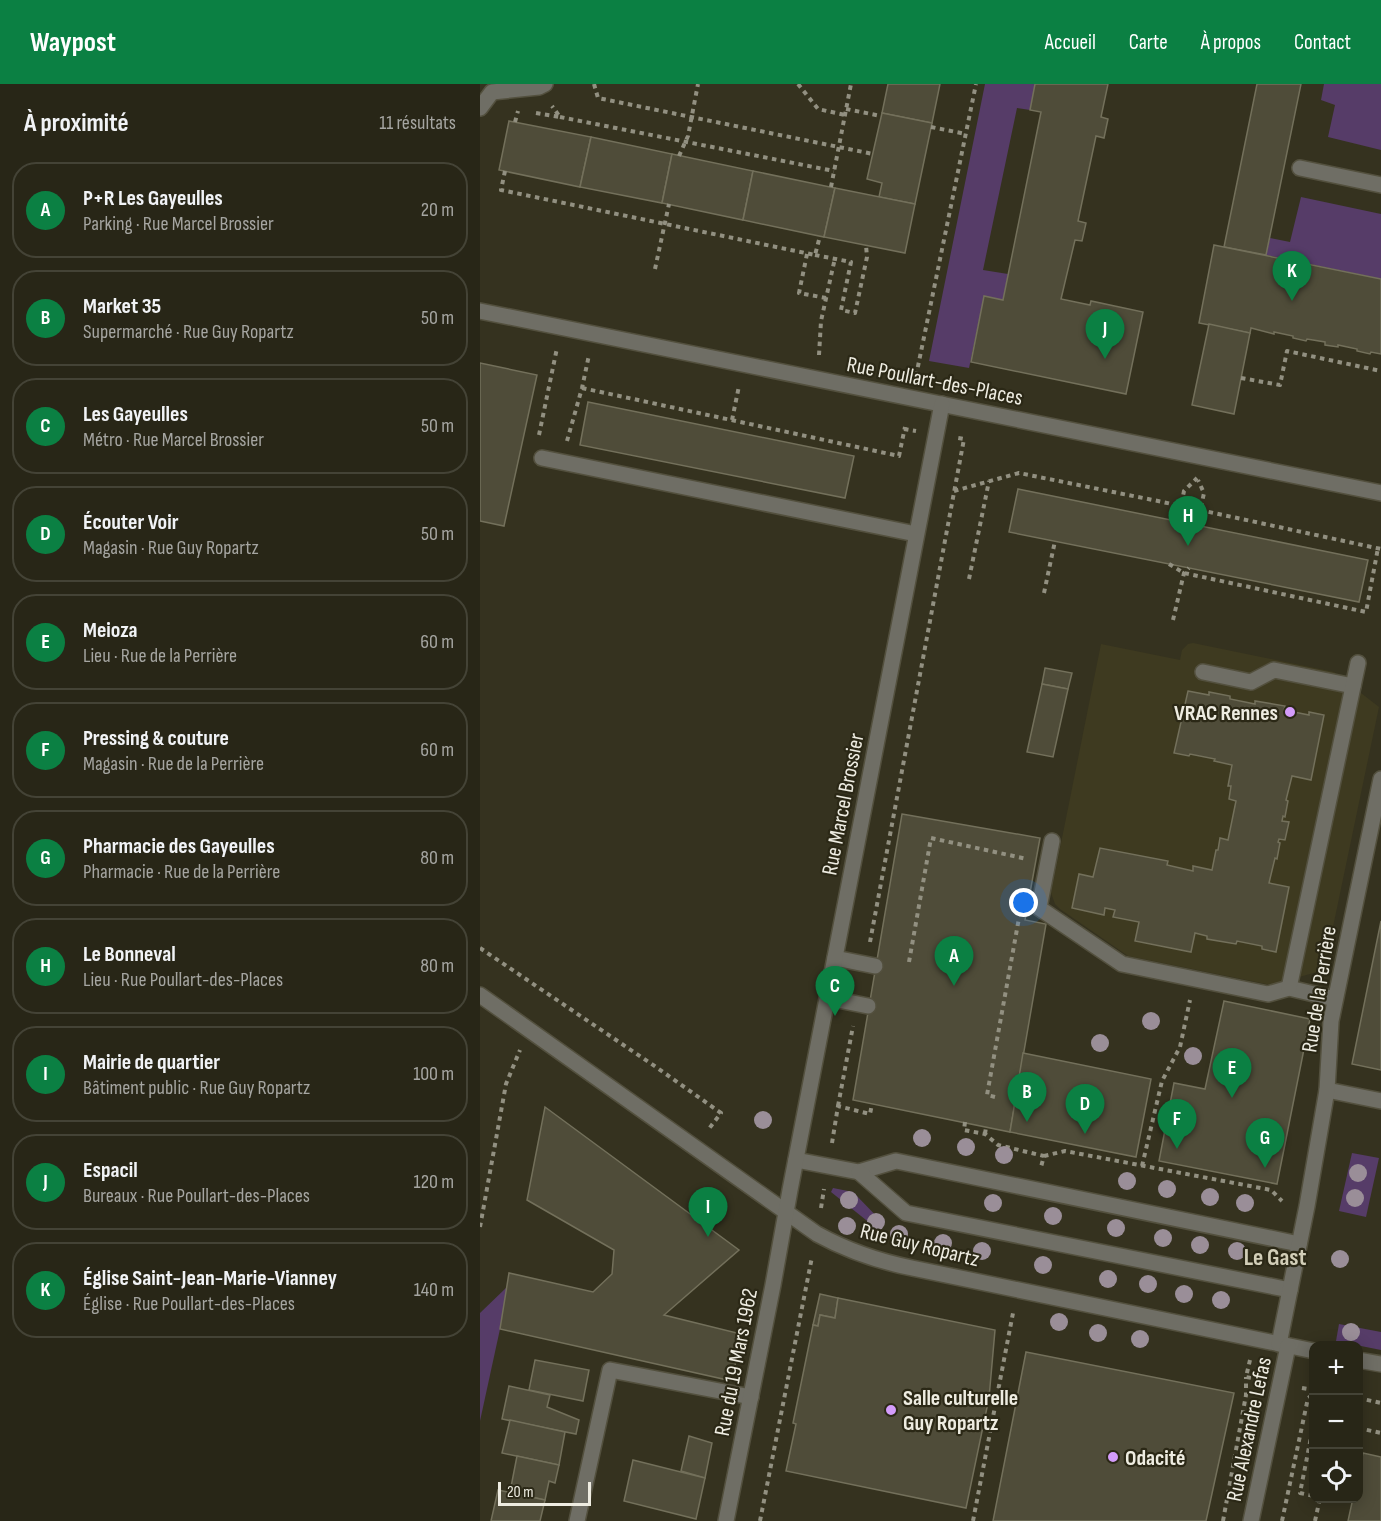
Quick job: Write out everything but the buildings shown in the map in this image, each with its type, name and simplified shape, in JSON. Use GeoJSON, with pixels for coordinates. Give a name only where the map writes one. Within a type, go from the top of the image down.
{"type":"FeatureCollection","features":[{"type":"Feature","properties":{"kind":"street"},"geometry":{"type":"LineString","coordinates":[[480,108],[492,92],[539,87],[545,84]]}},
{"type":"Feature","properties":{"kind":"street"},"geometry":{"type":"LineString","coordinates":[[1300,168],[1381,185]]}},
{"type":"Feature","properties":{"kind":"street","name":"Rue Poullart-des-Places"},"geometry":{"type":"LineString","coordinates":[[480,311],[1381,493]]}},
{"type":"Feature","properties":{"kind":"street","name":"Rue Marcel Brossier"},"geometry":{"type":"LineString","coordinates":[[786,1212],[942,404]]}},
{"type":"Feature","properties":{"kind":"street"},"geometry":{"type":"LineString","coordinates":[[540,452],[560,463],[916,534]]}},
{"type":"Feature","properties":{"kind":"street"},"geometry":{"type":"LineString","coordinates":[[1289,988],[1358,663]]}},
{"type":"Feature","properties":{"kind":"street"},"geometry":{"type":"LineString","coordinates":[[1203,672],[1251,682],[1274,670],[1353,686]]}},
{"type":"Feature","properties":{"kind":"street","name":"Rue de la Perrière"},"geometry":{"type":"LineString","coordinates":[[1290,1290],[1327,1090],[1331,1022],[1335,999],[1381,778]]}},
{"type":"Feature","properties":{"kind":"street"},"geometry":{"type":"LineString","coordinates":[[1052,841],[1040,908],[1122,964],[1268,994],[1289,988],[1335,999]]}},
{"type":"Feature","properties":{"kind":"street"},"geometry":{"type":"LineString","coordinates":[[836,958],[870,965]]}},
{"type":"Feature","properties":{"kind":"street","name":"Rue Guy Ropartz"},"geometry":{"type":"LineString","coordinates":[[480,996],[817,1234],[836,1245],[887,1263],[1309,1350]]}},
{"type":"Feature","properties":{"kind":"street"},"geometry":{"type":"LineString","coordinates":[[828,999],[863,1005]]}},
{"type":"Feature","properties":{"kind":"street"},"geometry":{"type":"LineString","coordinates":[[1327,1090],[1381,1101]]}},
{"type":"Feature","properties":{"kind":"street"},"geometry":{"type":"LineString","coordinates":[[796,1160],[859,1172],[896,1161],[1299,1244]]}},
{"type":"Feature","properties":{"kind":"street"},"geometry":{"type":"LineString","coordinates":[[859,1172],[906,1214],[1290,1290]]}},
{"type":"Feature","properties":{"kind":"street","name":"Rue du 19 Mars 1962"},"geometry":{"type":"LineString","coordinates":[[726,1521],[786,1212]]}},
{"type":"Feature","properties":{"kind":"street","name":"Rue Alexandre Lefas"},"geometry":{"type":"LineString","coordinates":[[1251,1521],[1284,1345],[1290,1290]]}},
{"type":"Feature","properties":{"kind":"street"},"geometry":{"type":"LineString","coordinates":[[1363,1361],[1381,1364]]}},
{"type":"Feature","properties":{"kind":"street"},"geometry":{"type":"LineString","coordinates":[[577,1521],[610,1370],[751,1397]]}},
{"type":"Feature","properties":{"kind":"path"},"geometry":{"type":"LineString","coordinates":[[594,84],[597,98],[873,154]]}},
{"type":"Feature","properties":{"kind":"path"},"geometry":{"type":"LineString","coordinates":[[679,156],[688,136],[698,84]]}},
{"type":"Feature","properties":{"kind":"path"},"geometry":{"type":"LineString","coordinates":[[798,84],[818,109],[881,116]]}},
{"type":"Feature","properties":{"kind":"path"},"geometry":{"type":"LineString","coordinates":[[831,187],[851,84]]}},
{"type":"Feature","properties":{"kind":"path"},"geometry":{"type":"LineString","coordinates":[[910,398],[976,84]]}},
{"type":"Feature","properties":{"kind":"path"},"geometry":{"type":"LineString","coordinates":[[560,117],[834,171]]}},
{"type":"Feature","properties":{"kind":"path"},"geometry":{"type":"LineString","coordinates":[[931,127],[966,134]]}},
{"type":"Feature","properties":{"kind":"path"},"geometry":{"type":"LineString","coordinates":[[505,171],[501,190],[851,262],[841,310],[855,313],[867,256],[866,245]]}},
{"type":"Feature","properties":{"kind":"path"},"geometry":{"type":"LineString","coordinates":[[655,269],[669,204]]}},
{"type":"Feature","properties":{"kind":"path"},"geometry":{"type":"LineString","coordinates":[[815,255],[820,236]]}},
{"type":"Feature","properties":{"kind":"path"},"geometry":{"type":"LineString","coordinates":[[807,254],[799,293],[826,298]]}},
{"type":"Feature","properties":{"kind":"path"},"geometry":{"type":"LineString","coordinates":[[819,356],[821,321],[835,258]]}},
{"type":"Feature","properties":{"kind":"path"},"geometry":{"type":"LineString","coordinates":[[1241,378],[1280,385],[1287,351],[1381,371]]}},
{"type":"Feature","properties":{"kind":"path"},"geometry":{"type":"LineString","coordinates":[[540,452],[555,356]]}},
{"type":"Feature","properties":{"kind":"path"},"geometry":{"type":"LineString","coordinates":[[560,463],[588,360]]}},
{"type":"Feature","properties":{"kind":"path"},"geometry":{"type":"LineString","coordinates":[[732,420],[740,381]]}},
{"type":"Feature","properties":{"kind":"path"},"geometry":{"type":"LineString","coordinates":[[582,388],[899,456],[905,425]]}},
{"type":"Feature","properties":{"kind":"path"},"geometry":{"type":"LineString","coordinates":[[870,965],[964,439]]}},
{"type":"Feature","properties":{"kind":"path"},"geometry":{"type":"LineString","coordinates":[[954,491],[1019,473],[1380,549],[1366,612],[1184,573],[1169,564]]}},
{"type":"Feature","properties":{"kind":"path"},"geometry":{"type":"LineString","coordinates":[[1178,521],[1184,491],[1197,478],[1204,493],[1197,525]]}},
{"type":"Feature","properties":{"kind":"path"},"geometry":{"type":"LineString","coordinates":[[969,579],[989,481]]}},
{"type":"Feature","properties":{"kind":"path"},"geometry":{"type":"LineString","coordinates":[[1044,593],[1055,541]]}},
{"type":"Feature","properties":{"kind":"path"},"geometry":{"type":"LineString","coordinates":[[1173,620],[1184,573],[1189,568]]}},
{"type":"Feature","properties":{"kind":"path"},"geometry":{"type":"LineString","coordinates":[[909,962],[931,838],[1029,860]]}},
{"type":"Feature","properties":{"kind":"path"},"geometry":{"type":"LineString","coordinates":[[995,1097],[987,1095],[1019,916]]}},
{"type":"Feature","properties":{"kind":"path"},"geometry":{"type":"LineString","coordinates":[[480,948],[721,1113],[695,1148]]}},
{"type":"Feature","properties":{"kind":"path"},"geometry":{"type":"LineString","coordinates":[[1142,1166],[1162,1081],[1180,1047],[1191,996]]}},
{"type":"Feature","properties":{"kind":"path"},"geometry":{"type":"LineString","coordinates":[[838,1106],[863,1005]]}},
{"type":"Feature","properties":{"kind":"path"},"geometry":{"type":"LineString","coordinates":[[480,1227],[506,1084],[528,1030]]}},
{"type":"Feature","properties":{"kind":"path"},"geometry":{"type":"LineString","coordinates":[[965,1122],[964,1130],[985,1134],[986,1127]]}},
{"type":"Feature","properties":{"kind":"path"},"geometry":{"type":"LineString","coordinates":[[1044,1156],[1065,1151],[1271,1190],[1282,1201]]}},
{"type":"Feature","properties":{"kind":"path"},"geometry":{"type":"LineString","coordinates":[[760,1521],[817,1234]]}},
{"type":"Feature","properties":{"kind":"path"},"geometry":{"type":"LineString","coordinates":[[1223,1521],[1246,1395],[1246,1377]]}},
{"type":"Feature","properties":{"kind":"path"},"geometry":{"type":"LineString","coordinates":[[1282,1521],[1308,1411],[1308,1398],[1312,1395]]}},
{"type":"Feature","properties":{"kind":"path"},"geometry":{"type":"LineString","coordinates":[[1363,1399],[1381,1403]]}},
{"type":"Feature","properties":{"kind":"path"},"geometry":{"type":"LineString","coordinates":[[1363,1429],[1381,1433]]}},
{"type":"Feature","properties":{"kind":"path"},"geometry":{"type":"LineString","coordinates":[[1309,1447],[1300,1493],[1309,1495]]}},
{"type":"Feature","properties":{"kind":"path"},"geometry":{"type":"LineString","coordinates":[[1316,1521],[1319,1503]]}},
{"type":"Feature","properties":{"kind":"shaded area"},"geometry":{"type":"Polygon","coordinates":[[[985,84],[1035,84],[1030,110],[1017,108],[983,270],[1008,274],[1003,300],[984,297],[969,368],[929,361],[985,84]]]}},
{"type":"Feature","properties":{"kind":"shaded area"},"geometry":{"type":"Polygon","coordinates":[[[1324,84],[1381,84],[1381,150],[1328,137],[1335,105],[1321,100],[1324,84]]]}},
{"type":"Feature","properties":{"kind":"shaded area"},"geometry":{"type":"Polygon","coordinates":[[[1301,197],[1381,214],[1381,279],[1266,255],[1270,238],[1290,242],[1301,197]]]}},
{"type":"Feature","properties":{"kind":"shaded area"},"geometry":{"type":"Polygon","coordinates":[[[1193,643],[1334,672],[1379,707],[1324,970],[1271,985],[1128,956],[1055,904],[1051,893],[1101,644],[1180,660],[1182,650],[1188,644],[1193,643]]]}},
{"type":"Feature","properties":{"kind":"shaded area"},"geometry":{"type":"Polygon","coordinates":[[[1352,1153],[1379,1158],[1366,1217],[1339,1211],[1352,1153]]]}},
{"type":"Feature","properties":{"kind":"shaded area"},"geometry":{"type":"Polygon","coordinates":[[[833,1188],[853,1192],[884,1224],[871,1224],[831,1192],[833,1188]]]}},
{"type":"Feature","properties":{"kind":"shaded area"},"geometry":{"type":"Polygon","coordinates":[[[507,1287],[500,1329],[480,1421],[480,1313],[507,1287]]]}},
{"type":"Feature","properties":{"kind":"shaded area"},"geometry":{"type":"Polygon","coordinates":[[[1339,1324],[1381,1332],[1381,1350],[1363,1346],[1363,1341],[1336,1341],[1339,1324]]]}},
{"type":"Feature","properties":{"kind":"place","name":"Église Saint-Jean-Marie-Vianney"},"geometry":{"type":"Point","coordinates":[1292,301]}},
{"type":"Feature","properties":{"kind":"place","name":"Espacil"},"geometry":{"type":"Point","coordinates":[1105,359]}},
{"type":"Feature","properties":{"kind":"place","name":"Le Bonneval"},"geometry":{"type":"Point","coordinates":[1188,546]}},
{"type":"Feature","properties":{"kind":"place","name":"VRAC Rennes"},"geometry":{"type":"Point","coordinates":[1290,712]}},
{"type":"Feature","properties":{"kind":"place","name":"P+R Les Gayeulles"},"geometry":{"type":"Point","coordinates":[954,986]}},
{"type":"Feature","properties":{"kind":"place","name":"Les Gayeulles"},"geometry":{"type":"Point","coordinates":[835,1016]}},
{"type":"Feature","properties":{"kind":"place","name":"Meioza"},"geometry":{"type":"Point","coordinates":[1232,1098]}},
{"type":"Feature","properties":{"kind":"place","name":"Market 35"},"geometry":{"type":"Point","coordinates":[1027,1122]}},
{"type":"Feature","properties":{"kind":"place","name":"Écouter Voir"},"geometry":{"type":"Point","coordinates":[1085,1134]}},
{"type":"Feature","properties":{"kind":"place","name":"Pressing & couture"},"geometry":{"type":"Point","coordinates":[1177,1149]}},
{"type":"Feature","properties":{"kind":"place","name":"Pharmacie des Gayeulles"},"geometry":{"type":"Point","coordinates":[1265,1168]}},
{"type":"Feature","properties":{"kind":"place","name":"Mairie de quartier"},"geometry":{"type":"Point","coordinates":[708,1237]}},
{"type":"Feature","properties":{"kind":"place","name":"Salle culturelle Guy Ropartz"},"geometry":{"type":"Point","coordinates":[891,1410]}},
{"type":"Feature","properties":{"kind":"place","name":"Odacité"},"geometry":{"type":"Point","coordinates":[1113,1457]}},
{"type":"Feature","properties":{"kind":"district","name":"Le Gast"},"geometry":{"type":"Point","coordinates":[1275,1257]}}]}
